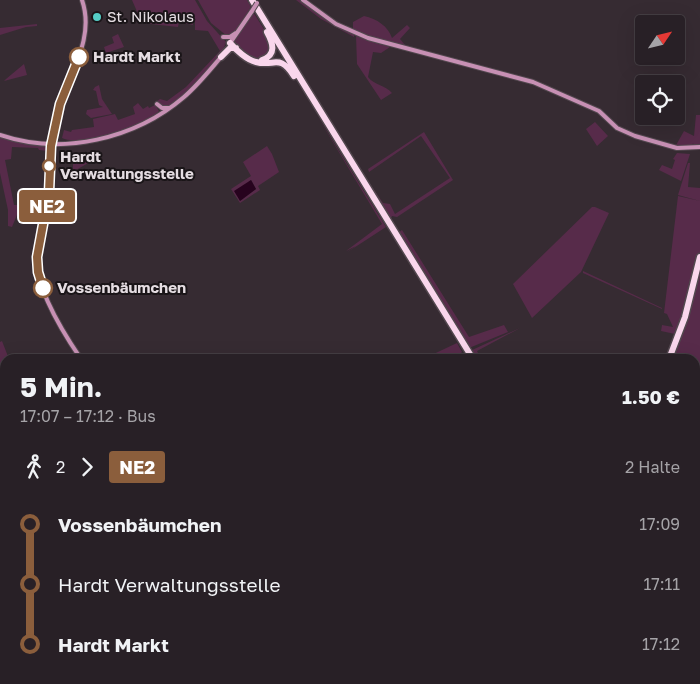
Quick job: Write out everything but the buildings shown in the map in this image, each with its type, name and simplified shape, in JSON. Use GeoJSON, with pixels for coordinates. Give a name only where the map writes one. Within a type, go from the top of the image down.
{"type":"FeatureCollection","features":[{"type":"Feature","properties":{"kind":"highway"},"geometry":{"type":"LineString","coordinates":[[221,57],[233,44],[255,60],[269,57],[273,50],[272,42],[260,20],[254,1]]}},
{"type":"Feature","properties":{"kind":"highway"},"geometry":{"type":"LineString","coordinates":[[254,1],[470,354]]}},
{"type":"Feature","properties":{"kind":"highway"},"geometry":{"type":"LineString","coordinates":[[260,20],[467,354]]}},
{"type":"Feature","properties":{"kind":"highway"},"geometry":{"type":"LineString","coordinates":[[233,46],[253,61],[276,61],[283,64],[302,87]]}},
{"type":"Feature","properties":{"kind":"highway"},"geometry":{"type":"LineString","coordinates":[[673,354],[685,317],[700,257]]}},
{"type":"Feature","properties":{"kind":"highway"},"geometry":{"type":"LineString","coordinates":[[673,354],[688,318],[700,270]]}},
{"type":"Feature","properties":{"kind":"main road"},"geometry":{"type":"LineString","coordinates":[[78,354],[57,321],[43,288],[37,262],[49,192],[51,143],[63,96],[83,46],[86,14],[82,0]]}},
{"type":"Feature","properties":{"kind":"main road"},"geometry":{"type":"LineString","coordinates":[[303,0],[321,15],[336,24],[368,38],[518,77],[575,100],[599,112],[617,128],[626,133],[671,147],[693,148],[700,146]]}},
{"type":"Feature","properties":{"kind":"main road"},"geometry":{"type":"LineString","coordinates":[[223,36],[231,36],[239,29],[252,11],[254,1]]}},
{"type":"Feature","properties":{"kind":"main road"},"geometry":{"type":"LineString","coordinates":[[233,46],[239,29]]}},
{"type":"Feature","properties":{"kind":"main road"},"geometry":{"type":"LineString","coordinates":[[0,135],[43,143],[65,143],[90,141],[120,134],[149,121],[169,108],[191,91],[221,57]]}},
{"type":"Feature","properties":{"kind":"main road"},"geometry":{"type":"LineString","coordinates":[[156,104],[162,108],[169,108]]}},
{"type":"Feature","properties":{"kind":"main road"},"geometry":{"type":"LineString","coordinates":[[54,133],[56,139],[65,143]]}},
{"type":"Feature","properties":{"kind":"main road"},"geometry":{"type":"LineString","coordinates":[[43,143],[50,150]]}},
{"type":"Feature","properties":{"kind":"shaded area"},"geometry":{"type":"Polygon","coordinates":[[[132,0],[195,0],[207,21],[226,42],[217,58],[200,79],[173,104],[164,106],[157,101],[160,99],[167,101],[186,87],[220,51],[208,31],[195,30],[195,22],[193,21],[193,25],[179,22],[178,27],[142,23],[132,0]]]}},
{"type":"Feature","properties":{"kind":"shaded area"},"geometry":{"type":"Polygon","coordinates":[[[198,0],[247,0],[251,7],[236,31],[231,36],[230,34],[227,36],[211,23],[198,0]]]}},
{"type":"Feature","properties":{"kind":"shaded area"},"geometry":{"type":"Polygon","coordinates":[[[296,0],[301,0],[328,20],[354,34],[354,37],[321,19],[296,0]]]}},
{"type":"Feature","properties":{"kind":"shaded area"},"geometry":{"type":"Polygon","coordinates":[[[253,12],[269,37],[271,53],[260,59],[250,56],[234,42],[253,12]]]}},
{"type":"Feature","properties":{"kind":"shaded area"},"geometry":{"type":"Polygon","coordinates":[[[364,16],[381,24],[388,30],[392,38],[407,25],[410,28],[400,39],[405,45],[395,44],[353,31],[353,22],[364,16]]]}},
{"type":"Feature","properties":{"kind":"shaded area"},"geometry":{"type":"Polygon","coordinates":[[[37,24],[37,26],[26,27],[0,35],[0,28],[37,24]]]}},
{"type":"Feature","properties":{"kind":"shaded area"},"geometry":{"type":"Polygon","coordinates":[[[118,34],[124,47],[106,53],[104,47],[114,43],[112,37],[118,34]]]}},
{"type":"Feature","properties":{"kind":"shaded area"},"geometry":{"type":"Polygon","coordinates":[[[356,36],[390,47],[381,53],[373,52],[368,77],[392,93],[381,100],[357,64],[356,36]]]}},
{"type":"Feature","properties":{"kind":"shaded area"},"geometry":{"type":"Polygon","coordinates":[[[24,64],[27,75],[4,81],[6,79],[24,64]]]}},
{"type":"Feature","properties":{"kind":"shaded area"},"geometry":{"type":"Polygon","coordinates":[[[99,85],[102,99],[112,114],[91,118],[86,114],[87,110],[103,107],[99,105],[96,91],[93,90],[99,85]]]}},
{"type":"Feature","properties":{"kind":"shaded area"},"geometry":{"type":"Polygon","coordinates":[[[138,103],[143,109],[155,105],[159,111],[141,123],[112,134],[83,140],[62,138],[64,130],[71,132],[72,130],[94,127],[93,119],[115,114],[118,120],[135,114],[133,107],[138,103]]]}},
{"type":"Feature","properties":{"kind":"shaded area"},"geometry":{"type":"Polygon","coordinates":[[[316,114],[386,227],[346,253],[356,246],[346,251],[382,224],[316,114]]]}},
{"type":"Feature","properties":{"kind":"shaded area"},"geometry":{"type":"Polygon","coordinates":[[[696,115],[700,115],[700,145],[694,147],[693,143],[692,147],[675,147],[684,131],[694,136],[696,115]]]}},
{"type":"Feature","properties":{"kind":"shaded area"},"geometry":{"type":"Polygon","coordinates":[[[595,122],[608,136],[597,146],[586,129],[595,122]]]}},
{"type":"Feature","properties":{"kind":"shaded area"},"geometry":{"type":"Polygon","coordinates":[[[424,132],[453,180],[397,217],[392,216],[390,221],[361,173],[383,203],[390,204],[395,214],[450,178],[421,136],[369,172],[368,169],[424,132]]]}},
{"type":"Feature","properties":{"kind":"shaded area"},"geometry":{"type":"Polygon","coordinates":[[[0,137],[44,145],[47,146],[48,151],[39,150],[38,148],[12,147],[11,159],[5,160],[14,205],[21,205],[12,227],[8,226],[8,210],[0,173],[0,137]]]}},
{"type":"Feature","properties":{"kind":"shaded area"},"geometry":{"type":"Polygon","coordinates":[[[267,146],[279,172],[258,186],[260,190],[240,203],[231,189],[251,176],[243,162],[267,146]],[[251,180],[240,201],[256,189],[251,180]]]}},
{"type":"Feature","properties":{"kind":"shaded area"},"geometry":{"type":"Polygon","coordinates":[[[83,153],[90,162],[73,170],[73,156],[83,153]]]}},
{"type":"Feature","properties":{"kind":"shaded area"},"geometry":{"type":"Polygon","coordinates":[[[677,153],[690,154],[681,181],[659,170],[662,165],[672,169],[675,160],[673,159],[677,153]]]}},
{"type":"Feature","properties":{"kind":"shaded area"},"geometry":{"type":"Polygon","coordinates":[[[688,163],[690,163],[688,187],[700,188],[700,201],[678,195],[688,163]]]}},
{"type":"Feature","properties":{"kind":"shaded area"},"geometry":{"type":"Polygon","coordinates":[[[251,180],[256,189],[240,201],[234,191],[251,180]]]}},
{"type":"Feature","properties":{"kind":"shaded area"},"geometry":{"type":"Polygon","coordinates":[[[678,196],[700,201],[700,354],[666,354],[675,334],[661,331],[662,325],[673,327],[667,314],[664,313],[678,196]]]}},
{"type":"Feature","properties":{"kind":"shaded area"},"geometry":{"type":"Polygon","coordinates":[[[592,207],[609,213],[581,272],[532,318],[513,284],[592,207]]]}},
{"type":"Feature","properties":{"kind":"shaded area"},"geometry":{"type":"Polygon","coordinates":[[[402,230],[469,337],[504,325],[508,332],[469,348],[399,232],[402,230]]]}},
{"type":"Feature","properties":{"kind":"shaded area"},"geometry":{"type":"Polygon","coordinates":[[[583,271],[662,308],[662,309],[583,273],[583,271]]]}},
{"type":"Feature","properties":{"kind":"shaded area"},"geometry":{"type":"Polygon","coordinates":[[[520,328],[477,351],[478,354],[473,354],[470,351],[520,328]]]}},
{"type":"Feature","properties":{"kind":"shaded area"},"geometry":{"type":"Polygon","coordinates":[[[2,341],[7,354],[0,354],[0,342],[2,341]]]}},
{"type":"Feature","properties":{"kind":"shaded area"},"geometry":{"type":"Polygon","coordinates":[[[457,343],[462,352],[460,354],[434,354],[457,343]]]}},
{"type":"Feature","properties":{"kind":"bus line","name":"NE2"},"geometry":{"type":"LineString","coordinates":[[43,288],[37,267],[37,257],[49,192],[52,139],[60,104],[79,57]]}},
{"type":"Feature","properties":{"kind":"place","name":"St. Nikolaus"},"geometry":{"type":"Point","coordinates":[97,17]}},
{"type":"Feature","properties":{"kind":"place","name":"Hardt Markt"},"geometry":{"type":"Point","coordinates":[79,57]}},
{"type":"Feature","properties":{"kind":"place","name":"Hardt Verwaltungsstelle"},"geometry":{"type":"Point","coordinates":[49,166]}},
{"type":"Feature","properties":{"kind":"place","name":"Vossenbäumchen"},"geometry":{"type":"Point","coordinates":[43,288]}}]}
